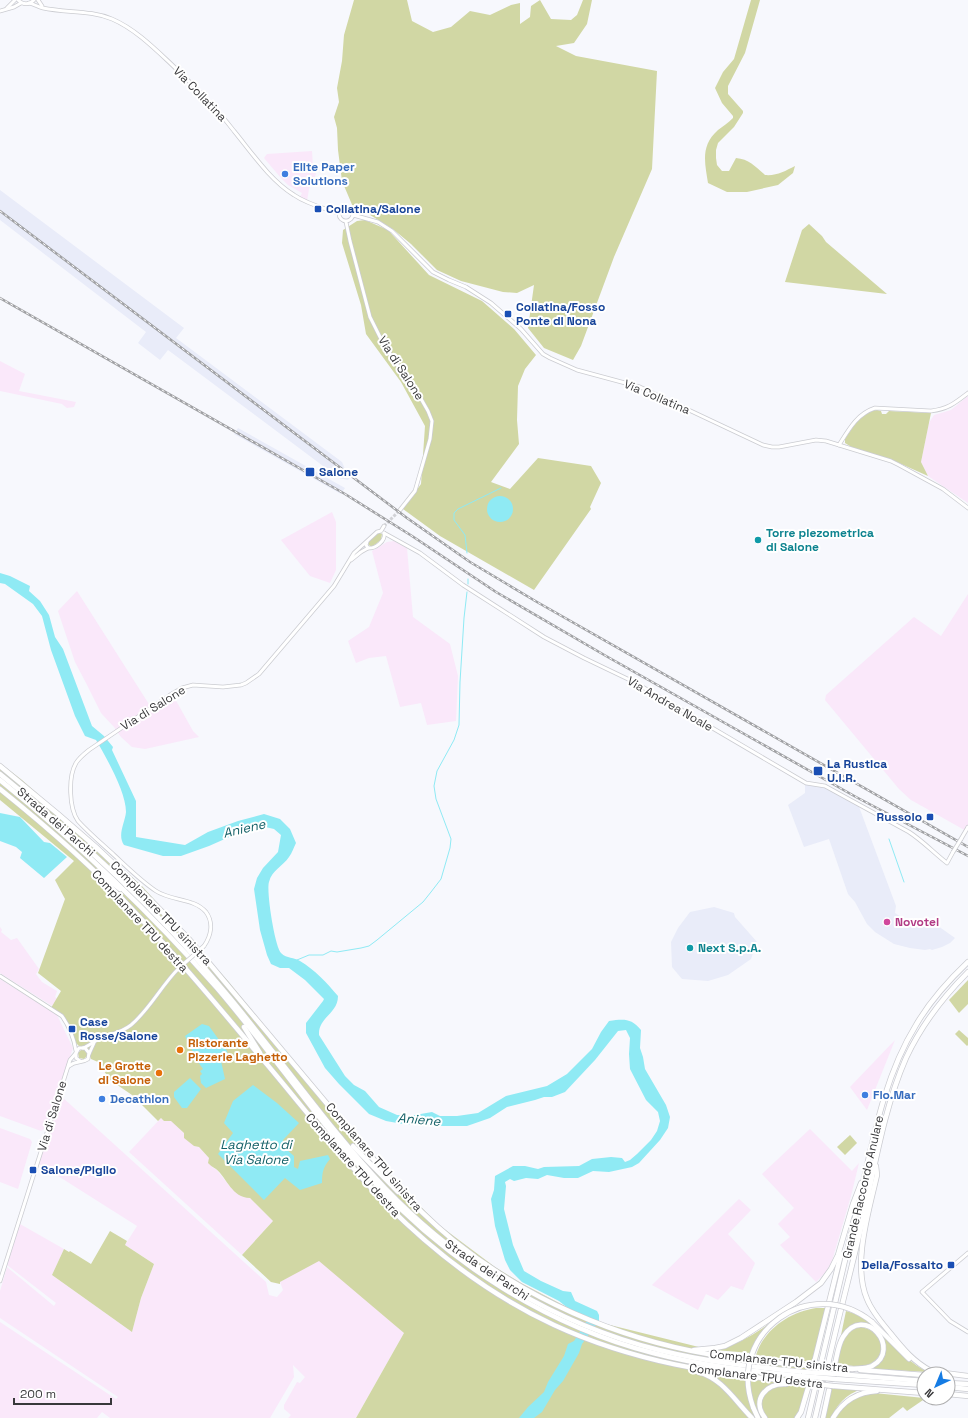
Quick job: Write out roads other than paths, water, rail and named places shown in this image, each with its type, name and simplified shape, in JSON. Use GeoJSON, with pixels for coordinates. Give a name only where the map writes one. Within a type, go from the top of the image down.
{"type":"FeatureCollection","features":[{"type":"Feature","properties":{"kind":"highway","name":"Complanare TPU sinistra"},"geometry":{"type":"LineString","coordinates":[[0,766],[96,847],[188,938],[390,1179],[425,1216],[460,1245],[506,1277],[548,1302],[606,1326],[660,1344],[708,1354],[757,1361],[836,1366],[851,1369],[916,1374]]}},
{"type":"Feature","properties":{"kind":"highway","name":"Strada dei Parchi"},"geometry":{"type":"LineString","coordinates":[[0,774],[78,840],[183,943],[224,990],[346,1144],[386,1189],[417,1219],[450,1246],[521,1299],[563,1320],[602,1334],[657,1350],[708,1361],[802,1374],[916,1381]]}},
{"type":"Feature","properties":{"kind":"highway","name":"Strada dei Parchi"},"geometry":{"type":"LineString","coordinates":[[0,780],[75,843],[146,911],[218,990],[326,1125],[376,1184],[426,1232],[469,1266],[501,1284]]}},
{"type":"Feature","properties":{"kind":"highway","name":"Complanare TPU destra"},"geometry":{"type":"LineString","coordinates":[[0,789],[59,838],[157,935],[344,1158],[397,1215],[444,1256],[499,1294],[547,1321],[599,1343],[666,1363],[728,1375],[833,1386],[916,1392]]}},
{"type":"Feature","properties":{"kind":"highway"},"geometry":{"type":"LineString","coordinates":[[59,838],[146,911]]}},
{"type":"Feature","properties":{"kind":"highway","name":"Grande Raccordo Anulare"},"geometry":{"type":"LineString","coordinates":[[821,1363],[885,1094],[895,1066],[915,1026],[932,1001],[950,979],[968,962]]}},
{"type":"Feature","properties":{"kind":"highway","name":"Grande Raccordo Anulare"},"geometry":{"type":"LineString","coordinates":[[828,1364],[894,1090],[907,1057],[918,1036],[932,1014],[968,972]]}},
{"type":"Feature","properties":{"kind":"highway"},"geometry":{"type":"LineString","coordinates":[[218,990],[275,1074]]}},
{"type":"Feature","properties":{"kind":"highway"},"geometry":{"type":"LineString","coordinates":[[297,1081],[361,1156],[412,1206],[425,1216]]}},
{"type":"Feature","properties":{"kind":"highway"},"geometry":{"type":"LineString","coordinates":[[876,1162],[877,1175],[861,1256],[861,1272],[864,1290],[872,1309],[901,1346],[916,1362],[923,1366]]}},
{"type":"Feature","properties":{"kind":"highway"},"geometry":{"type":"LineString","coordinates":[[688,1350],[715,1348],[732,1343],[753,1331],[809,1293],[825,1278],[835,1264],[853,1204],[867,1167]]}},
{"type":"Feature","properties":{"kind":"highway"},"geometry":{"type":"LineString","coordinates":[[814,1363],[844,1244],[844,1238]]}},
{"type":"Feature","properties":{"kind":"highway"},"geometry":{"type":"LineString","coordinates":[[758,1418],[753,1407],[748,1382],[748,1370],[756,1345],[770,1325],[801,1307],[816,1304],[838,1305],[862,1314],[913,1362],[920,1366]]}},
{"type":"Feature","properties":{"kind":"highway"},"geometry":{"type":"LineString","coordinates":[[836,1366],[841,1340],[849,1330],[864,1325],[873,1328],[882,1339],[883,1347],[879,1360],[872,1366],[851,1369]]}},
{"type":"Feature","properties":{"kind":"highway"},"geometry":{"type":"LineString","coordinates":[[666,1363],[711,1377],[724,1388],[751,1418]]}},
{"type":"Feature","properties":{"kind":"highway"},"geometry":{"type":"LineString","coordinates":[[956,1374],[968,1376]]}},
{"type":"Feature","properties":{"kind":"highway","name":"Strada dei Parchi"},"geometry":{"type":"LineString","coordinates":[[836,1376],[916,1384]]}},
{"type":"Feature","properties":{"kind":"highway"},"geometry":{"type":"LineString","coordinates":[[956,1376],[968,1376]]}},
{"type":"Feature","properties":{"kind":"highway"},"geometry":{"type":"LineString","coordinates":[[766,1418],[762,1413],[760,1405],[761,1397],[765,1391],[776,1384],[790,1384],[798,1382]]}},
{"type":"Feature","properties":{"kind":"highway"},"geometry":{"type":"LineString","coordinates":[[956,1383],[968,1384]]}},
{"type":"Feature","properties":{"kind":"highway"},"geometry":{"type":"LineString","coordinates":[[797,1418],[801,1412],[808,1388]]}},
{"type":"Feature","properties":{"kind":"highway"},"geometry":{"type":"LineString","coordinates":[[808,1418],[815,1388]]}},
{"type":"Feature","properties":{"kind":"highway"},"geometry":{"type":"LineString","coordinates":[[815,1418],[822,1388]]}},
{"type":"Feature","properties":{"kind":"highway"},"geometry":{"type":"LineString","coordinates":[[956,1388],[968,1389]]}},
{"type":"Feature","properties":{"kind":"highway"},"geometry":{"type":"LineString","coordinates":[[823,1418],[829,1390]]}},
{"type":"Feature","properties":{"kind":"highway"},"geometry":{"type":"LineString","coordinates":[[833,1418],[842,1406],[856,1395],[868,1392],[900,1391]]}},
{"type":"Feature","properties":{"kind":"highway"},"geometry":{"type":"LineString","coordinates":[[956,1395],[968,1396]]}},
{"type":"Feature","properties":{"kind":"street"},"geometry":{"type":"LineString","coordinates":[[29,3],[34,0]]}},
{"type":"Feature","properties":{"kind":"street"},"geometry":{"type":"LineString","coordinates":[[38,0],[43,8]]}},
{"type":"Feature","properties":{"kind":"street"},"geometry":{"type":"LineString","coordinates":[[6,9],[18,1]]}},
{"type":"Feature","properties":{"kind":"street"},"geometry":{"type":"LineString","coordinates":[[0,11],[14,7],[18,1]]}},
{"type":"Feature","properties":{"kind":"street","name":"Via Collatina"},"geometry":{"type":"LineString","coordinates":[[18,1],[43,8],[97,15],[112,19],[132,30],[191,83],[223,116],[263,166],[285,188],[293,195],[314,206],[338,213]]}},
{"type":"Feature","properties":{"kind":"street"},"geometry":{"type":"LineString","coordinates":[[347,207],[352,210],[353,215],[350,220],[346,222],[341,220],[338,213],[342,208],[347,207]]}},
{"type":"Feature","properties":{"kind":"street","name":"Via Collatina"},"geometry":{"type":"LineString","coordinates":[[353,215],[378,222],[392,230],[433,272],[466,287],[491,303],[521,329],[543,354],[555,360],[577,370],[640,388],[734,432],[768,446],[779,447],[816,440],[826,441],[891,461],[943,489],[968,508]]}},
{"type":"Feature","properties":{"kind":"street","name":"Via di Salone"},"geometry":{"type":"LineString","coordinates":[[346,222],[372,321],[393,359],[420,397],[431,418],[432,424],[430,439],[416,485],[412,496],[400,510]]}},
{"type":"Feature","properties":{"kind":"street"},"geometry":{"type":"LineString","coordinates":[[839,445],[853,423],[862,413],[868,410],[875,408],[932,411],[941,410],[952,406],[968,393]]}},
{"type":"Feature","properties":{"kind":"street","name":"Via di Salone"},"geometry":{"type":"LineString","coordinates":[[95,1042],[121,1032],[131,1025],[152,1003],[168,980],[179,968],[204,946],[210,936],[211,929],[208,916],[204,910],[191,903],[157,892],[84,828],[76,817],[72,803],[72,775],[76,762],[89,750],[116,731],[170,695],[186,687],[197,685],[223,687],[238,686],[254,678],[269,664],[305,618],[334,586],[354,553],[377,532],[381,531],[384,526]]}},
{"type":"Feature","properties":{"kind":"street"},"geometry":{"type":"LineString","coordinates":[[381,531],[384,533],[384,540]]}},
{"type":"Feature","properties":{"kind":"street","name":"Via Andrea Noale"},"geometry":{"type":"LineString","coordinates":[[384,533],[420,553],[463,585],[544,637],[634,682],[806,783],[825,786],[910,832],[922,841],[934,854],[947,863],[963,833]]}},
{"type":"Feature","properties":{"kind":"street","name":"Via di Salone"},"geometry":{"type":"LineString","coordinates":[[349,563],[368,548],[373,548],[384,540],[395,538]]}},
{"type":"Feature","properties":{"kind":"street"},"geometry":{"type":"LineString","coordinates":[[368,541],[366,545],[368,548]]}},
{"type":"Feature","properties":{"kind":"street"},"geometry":{"type":"LineString","coordinates":[[968,827],[963,833],[968,836]]}},
{"type":"Feature","properties":{"kind":"street"},"geometry":{"type":"LineString","coordinates":[[0,976],[60,1014],[66,1022],[75,1042],[76,1058],[80,1061],[86,1060],[95,1042]]}},
{"type":"Feature","properties":{"kind":"street"},"geometry":{"type":"LineString","coordinates":[[75,1042],[82,1048],[88,1050],[89,1054]]}},
{"type":"Feature","properties":{"kind":"street"},"geometry":{"type":"LineString","coordinates":[[76,1052],[95,1042]]}},
{"type":"Feature","properties":{"kind":"street","name":"Via di Salone"},"geometry":{"type":"LineString","coordinates":[[0,1281],[70,1060],[76,1052]]}},
{"type":"Feature","properties":{"kind":"street","name":"Via di Salone"},"geometry":{"type":"LineString","coordinates":[[69,1066],[72,1063],[80,1061]]}},
{"type":"Feature","properties":{"kind":"street"},"geometry":{"type":"LineString","coordinates":[[968,1253],[922,1292],[950,1321],[968,1332]]}},
{"type":"Feature","properties":{"kind":"water"},"geometry":{"type":"Polygon","coordinates":[[[500,496],[509,500],[513,509],[509,518],[500,522],[491,518],[487,509],[491,500],[500,496]]]}},
{"type":"Feature","properties":{"kind":"water","name":"Aniene"},"geometry":{"type":"Polygon","coordinates":[[[0,573],[10,576],[30,586],[29,591],[40,601],[49,615],[55,637],[63,649],[92,726],[104,736],[113,747],[112,750],[136,801],[136,837],[185,845],[208,832],[238,821],[264,814],[280,819],[290,829],[296,843],[287,860],[270,878],[268,887],[276,941],[283,955],[298,960],[311,968],[338,996],[335,1007],[322,1024],[319,1035],[345,1076],[354,1085],[365,1091],[379,1107],[397,1115],[415,1115],[432,1112],[440,1116],[457,1116],[478,1113],[506,1096],[547,1086],[567,1074],[592,1049],[609,1021],[627,1020],[634,1023],[641,1030],[640,1048],[645,1069],[666,1105],[670,1117],[668,1128],[660,1140],[639,1163],[632,1167],[609,1172],[593,1171],[578,1178],[564,1178],[547,1175],[538,1179],[526,1178],[514,1181],[510,1179],[505,1182],[504,1209],[513,1245],[524,1271],[563,1291],[571,1292],[575,1301],[597,1311],[599,1315],[599,1321],[582,1344],[579,1353],[563,1381],[555,1390],[542,1412],[534,1418],[519,1418],[544,1392],[548,1382],[564,1356],[568,1344],[574,1341],[588,1319],[569,1309],[559,1301],[522,1282],[510,1270],[505,1260],[495,1226],[491,1199],[494,1190],[495,1176],[513,1166],[525,1166],[538,1169],[544,1167],[579,1166],[592,1159],[611,1157],[622,1158],[625,1162],[630,1160],[651,1140],[657,1131],[660,1121],[658,1112],[646,1100],[630,1069],[630,1038],[626,1030],[618,1031],[595,1060],[565,1092],[552,1097],[544,1097],[507,1107],[490,1118],[467,1126],[403,1124],[386,1121],[369,1114],[325,1068],[306,1033],[306,1023],[324,999],[305,980],[289,968],[280,968],[271,964],[267,955],[260,930],[254,889],[257,878],[263,868],[278,852],[281,835],[274,829],[261,826],[236,834],[181,856],[163,856],[124,845],[121,833],[126,812],[125,804],[115,775],[96,740],[85,736],[75,716],[51,650],[42,616],[33,604],[5,584],[0,583],[0,573]]]}},
{"type":"Feature","properties":{"kind":"water"},"geometry":{"type":"Polygon","coordinates":[[[0,813],[20,817],[44,842],[50,843],[67,857],[44,878],[20,858],[22,852],[16,847],[0,841],[0,813]]]}},
{"type":"Feature","properties":{"kind":"water"},"geometry":{"type":"Polygon","coordinates":[[[202,1024],[209,1026],[227,1051],[228,1055],[221,1061],[225,1079],[206,1088],[201,1083],[200,1076],[202,1074],[200,1071],[203,1069],[185,1036],[202,1024]]]}},
{"type":"Feature","properties":{"kind":"water"},"geometry":{"type":"Polygon","coordinates":[[[190,1078],[201,1089],[187,1108],[182,1108],[174,1097],[174,1092],[190,1078]]]}},
{"type":"Feature","properties":{"kind":"water","name":"Laghetto di Via Salone"},"geometry":{"type":"Polygon","coordinates":[[[253,1085],[277,1103],[299,1123],[283,1140],[286,1149],[294,1156],[294,1167],[298,1169],[300,1161],[328,1155],[330,1159],[323,1170],[322,1183],[300,1190],[285,1178],[264,1200],[218,1154],[233,1133],[224,1123],[233,1101],[253,1085]]]}},
{"type":"Feature","properties":{"kind":"waterway"},"geometry":{"type":"LineString","coordinates":[[467,553],[465,535],[454,520],[454,513],[458,509],[501,488]]}},
{"type":"Feature","properties":{"kind":"waterway"},"geometry":{"type":"LineString","coordinates":[[468,579],[468,584]]}},
{"type":"Feature","properties":{"kind":"waterway"},"geometry":{"type":"LineString","coordinates":[[297,960],[309,955],[323,955],[331,951],[337,952],[369,946],[423,902],[441,879],[450,848],[451,839],[436,799],[434,786],[437,771],[454,740],[459,725],[460,682],[467,592]]}},
{"type":"Feature","properties":{"kind":"waterway"},"geometry":{"type":"LineString","coordinates":[[889,839],[904,882]]}},
{"type":"Feature","properties":{"kind":"tunnel"},"geometry":{"type":"LineString","coordinates":[[384,526],[400,510]]}},
{"type":"Feature","properties":{"kind":"tunnel"},"geometry":{"type":"LineString","coordinates":[[822,1388],[828,1364]]}},
{"type":"Feature","properties":{"kind":"tunnel"},"geometry":{"type":"LineString","coordinates":[[829,1388],[835,1364]]}},
{"type":"Feature","properties":{"kind":"railway"},"geometry":{"type":"LineString","coordinates":[[0,211],[407,518],[470,562],[537,602],[968,847]]}},
{"type":"Feature","properties":{"kind":"railway"},"geometry":{"type":"LineString","coordinates":[[0,298],[345,494],[412,536],[496,592],[606,656],[856,797],[968,856]]}},
{"type":"Feature","properties":{"kind":"place","name":"Elite Paper Solutions"},"geometry":{"type":"Point","coordinates":[285,174]}},
{"type":"Feature","properties":{"kind":"place","name":"Collatina/Salone"},"geometry":{"type":"Point","coordinates":[318,209]}},
{"type":"Feature","properties":{"kind":"place","name":"Collatina/Fosso Ponte di Nona"},"geometry":{"type":"Point","coordinates":[508,314]}},
{"type":"Feature","properties":{"kind":"place","name":"Salone"},"geometry":{"type":"Point","coordinates":[310,472]}},
{"type":"Feature","properties":{"kind":"place","name":"Torre piezometrica di Salone"},"geometry":{"type":"Point","coordinates":[758,540]}},
{"type":"Feature","properties":{"kind":"place","name":"La Rustica U.I.R."},"geometry":{"type":"Point","coordinates":[818,771]}},
{"type":"Feature","properties":{"kind":"place","name":"Russolo"},"geometry":{"type":"Point","coordinates":[930,817]}},
{"type":"Feature","properties":{"kind":"place","name":"Novotel"},"geometry":{"type":"Point","coordinates":[887,922]}},
{"type":"Feature","properties":{"kind":"place","name":"Next S.p.A."},"geometry":{"type":"Point","coordinates":[690,948]}},
{"type":"Feature","properties":{"kind":"place","name":"Case Rosse/Salone"},"geometry":{"type":"Point","coordinates":[72,1029]}},
{"type":"Feature","properties":{"kind":"place","name":"Ristorante Pizzerie Laghetto"},"geometry":{"type":"Point","coordinates":[180,1050]}},
{"type":"Feature","properties":{"kind":"place","name":"Le Grotte di Salone"},"geometry":{"type":"Point","coordinates":[159,1073]}},
{"type":"Feature","properties":{"kind":"place","name":"Flo.Mar"},"geometry":{"type":"Point","coordinates":[865,1095]}},
{"type":"Feature","properties":{"kind":"place","name":"Decathlon"},"geometry":{"type":"Point","coordinates":[102,1099]}},
{"type":"Feature","properties":{"kind":"place","name":"Salone/Piglio"},"geometry":{"type":"Point","coordinates":[33,1170]}},
{"type":"Feature","properties":{"kind":"place","name":"Delia/Fossalto"},"geometry":{"type":"Point","coordinates":[951,1265]}}]}
